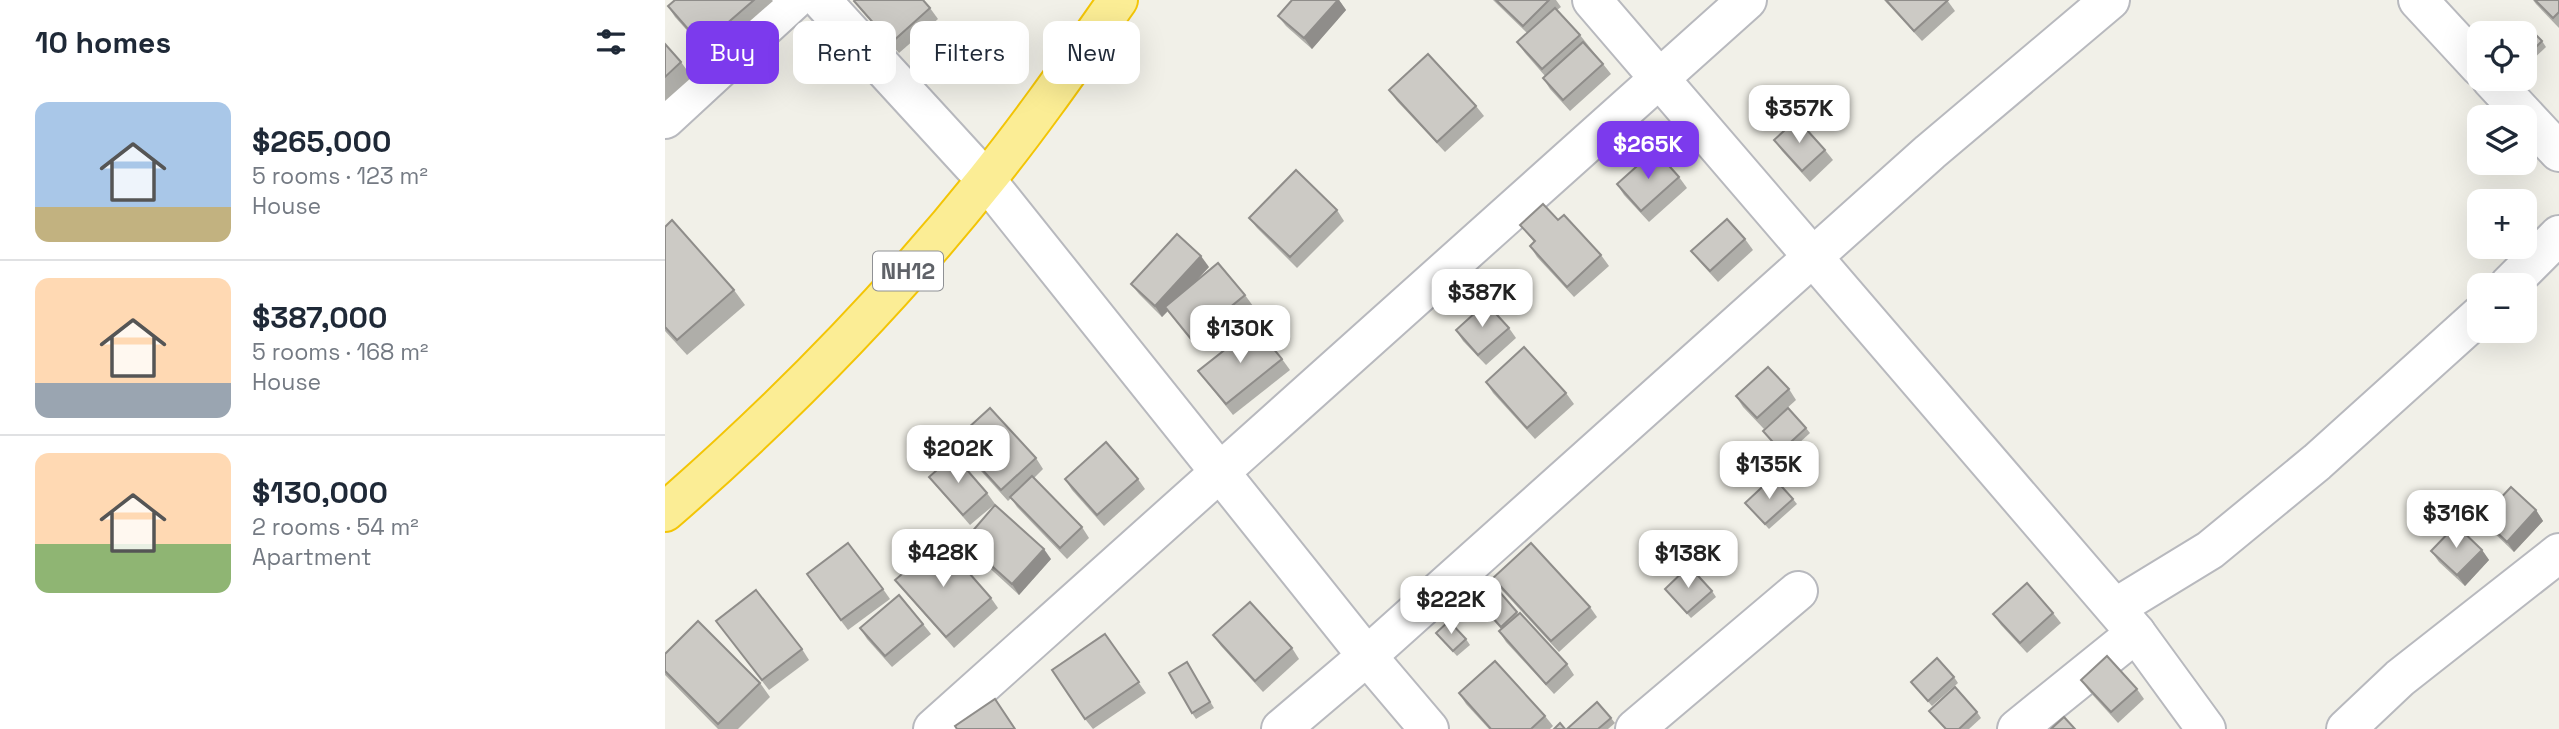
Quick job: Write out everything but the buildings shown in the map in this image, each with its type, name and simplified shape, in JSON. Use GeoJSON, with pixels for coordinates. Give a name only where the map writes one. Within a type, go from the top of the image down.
{"type":"FeatureCollection","features":[{"type":"Feature","properties":{"kind":"highway","name":"NH12"},"geometry":{"type":"LineString","coordinates":[[665,512],[787,401],[856,330],[986,180],[1118,0]]}},
{"type":"Feature","properties":{"kind":"street"},"geometry":{"type":"LineString","coordinates":[[665,119],[794,0]]}},
{"type":"Feature","properties":{"kind":"street"},"geometry":{"type":"LineString","coordinates":[[821,0],[986,180],[1367,656],[1429,729]]}},
{"type":"Feature","properties":{"kind":"street"},"geometry":{"type":"LineString","coordinates":[[1592,0],[2125,621],[2206,729]]}},
{"type":"Feature","properties":{"kind":"street"},"geometry":{"type":"LineString","coordinates":[[933,729],[1747,0]]}},
{"type":"Feature","properties":{"kind":"street"},"geometry":{"type":"LineString","coordinates":[[1281,729],[1367,656],[1930,152],[2110,0]]}},
{"type":"Feature","properties":{"kind":"street"},"geometry":{"type":"LineString","coordinates":[[2418,0],[2467,53]]}},
{"type":"Feature","properties":{"kind":"street"},"geometry":{"type":"LineString","coordinates":[[2502,91],[2559,152]]}},
{"type":"Feature","properties":{"kind":"street"},"geometry":{"type":"LineString","coordinates":[[2521,273],[2559,235]]}},
{"type":"Feature","properties":{"kind":"street"},"geometry":{"type":"LineString","coordinates":[[2017,729],[2125,621],[2317,462],[2467,327]]}},
{"type":"Feature","properties":{"kind":"street"},"geometry":{"type":"LineString","coordinates":[[2346,729],[2400,678],[2559,553]]}},
{"type":"Feature","properties":{"kind":"street"},"geometry":{"type":"LineString","coordinates":[[1635,729],[1798,591]]}}]}
